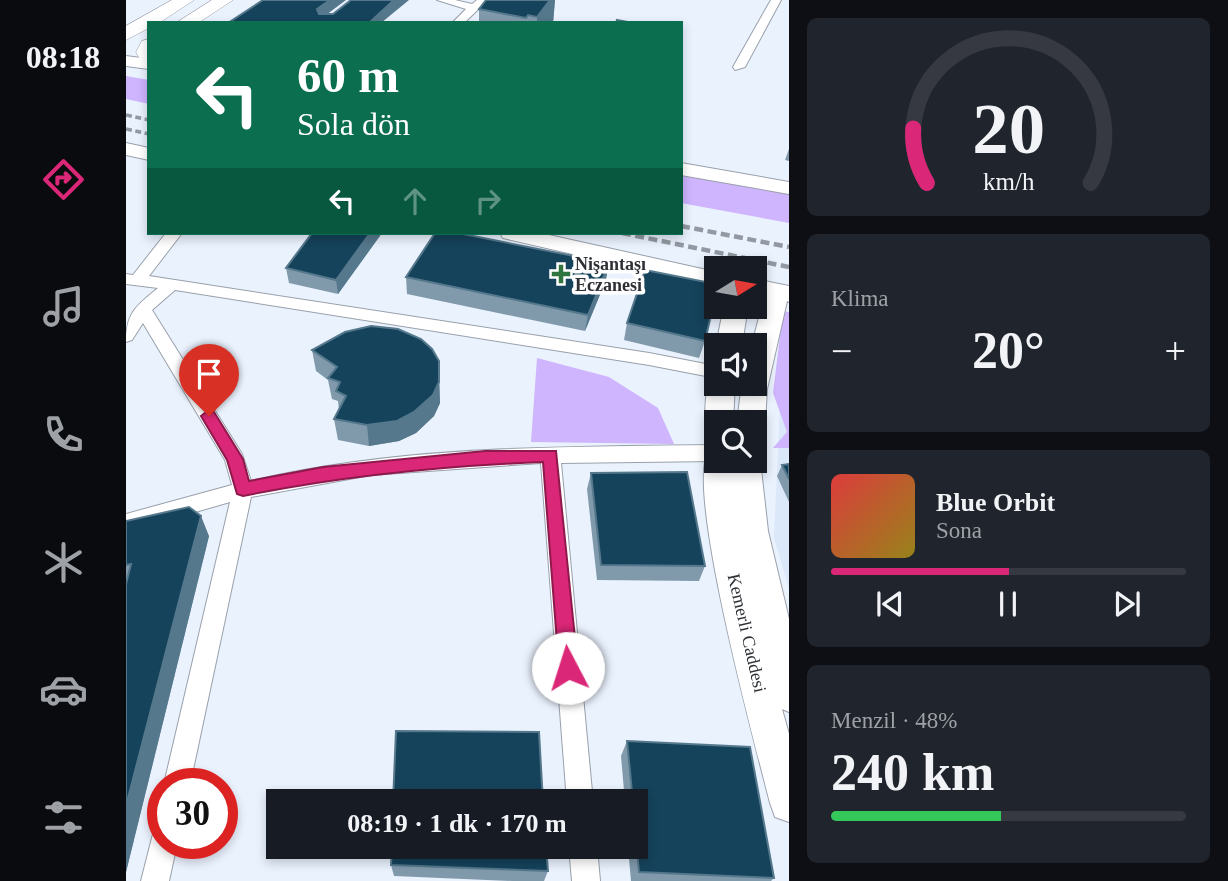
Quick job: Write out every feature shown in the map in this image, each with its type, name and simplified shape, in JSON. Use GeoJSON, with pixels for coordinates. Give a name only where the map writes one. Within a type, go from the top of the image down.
{"type":"FeatureCollection","features":[{"type":"Feature","properties":{"kind":"main road"},"geometry":{"type":"LineString","coordinates":[[126,31],[185,0]]}},
{"type":"Feature","properties":{"kind":"main road"},"geometry":{"type":"LineString","coordinates":[[168,21],[205,0]]}},
{"type":"Feature","properties":{"kind":"main road"},"geometry":{"type":"LineString","coordinates":[[188,21],[224,0]]}},
{"type":"Feature","properties":{"kind":"main road"},"geometry":{"type":"LineString","coordinates":[[126,31],[142,14],[143,2]]}},
{"type":"Feature","properties":{"kind":"main road"},"geometry":{"type":"LineString","coordinates":[[126,45],[147,33]]}},
{"type":"Feature","properties":{"kind":"street"},"geometry":{"type":"LineString","coordinates":[[442,0],[478,4]]}},
{"type":"Feature","properties":{"kind":"street"},"geometry":{"type":"LineString","coordinates":[[739,67],[776,0]]}},
{"type":"Feature","properties":{"kind":"street"},"geometry":{"type":"LineString","coordinates":[[459,21],[478,4]]}},
{"type":"Feature","properties":{"kind":"street"},"geometry":{"type":"LineString","coordinates":[[126,61],[147,65]]}},
{"type":"Feature","properties":{"kind":"street"},"geometry":{"type":"LineString","coordinates":[[126,149],[147,154]]}},
{"type":"Feature","properties":{"kind":"street"},"geometry":{"type":"LineString","coordinates":[[683,169],[789,188]]}},
{"type":"Feature","properties":{"kind":"street"},"geometry":{"type":"LineString","coordinates":[[132,279],[172,235]]}},
{"type":"Feature","properties":{"kind":"street"},"geometry":{"type":"LineString","coordinates":[[520,235],[704,277]]}},
{"type":"Feature","properties":{"kind":"street"},"geometry":{"type":"LineString","coordinates":[[132,279],[704,370]]}},
{"type":"Feature","properties":{"kind":"street"},"geometry":{"type":"LineString","coordinates":[[126,335],[143,309],[172,284]]}},
{"type":"Feature","properties":{"kind":"street"},"geometry":{"type":"LineString","coordinates":[[752,410],[773,291]]}},
{"type":"Feature","properties":{"kind":"street"},"geometry":{"type":"LineString","coordinates":[[143,309],[235,459],[243,489],[181,768]]}},
{"type":"Feature","properties":{"kind":"street"},"geometry":{"type":"LineString","coordinates":[[126,523],[243,489],[337,472],[485,458],[704,453]]}},
{"type":"Feature","properties":{"kind":"street"},"geometry":{"type":"LineString","coordinates":[[550,455],[579,789]]}},
{"type":"Feature","properties":{"kind":"street","name":"Kemerli Caddesi"},"geometry":{"type":"LineString","coordinates":[[719,473],[732,570],[789,803]]}},
{"type":"Feature","properties":{"kind":"street","name":"Kemerli Caddesi"},"geometry":{"type":"LineString","coordinates":[[747,473],[753,531],[789,695]]}},
{"type":"Feature","properties":{"kind":"street"},"geometry":{"type":"LineString","coordinates":[[155,881],[160,859]]}},
{"type":"Feature","properties":{"kind":"street"},"geometry":{"type":"LineString","coordinates":[[584,859],[586,881]]}},
{"type":"Feature","properties":{"kind":"shaded area"},"geometry":{"type":"Polygon","coordinates":[[[126,76],[147,80],[147,104],[126,99],[126,76]]]}},
{"type":"Feature","properties":{"kind":"shaded area"},"geometry":{"type":"Polygon","coordinates":[[[683,175],[789,194],[789,223],[683,203],[683,175]]]}},
{"type":"Feature","properties":{"kind":"shaded area"},"geometry":{"type":"Polygon","coordinates":[[[783,311],[789,312],[789,448],[773,448],[787,432],[773,393],[783,311]]]}},
{"type":"Feature","properties":{"kind":"shaded area"},"geometry":{"type":"Polygon","coordinates":[[[789,334],[789,589],[774,538],[783,337],[789,334]]]}},
{"type":"Feature","properties":{"kind":"shaded area"},"geometry":{"type":"Polygon","coordinates":[[[537,358],[609,377],[658,408],[674,444],[531,442],[537,358]]]}},
{"type":"Feature","properties":{"kind":"building"},"geometry":{"type":"Polygon","coordinates":[[[263,0],[330,0],[317,9],[319,14],[333,14],[351,0],[394,0],[371,21],[231,21],[263,0]]]}},
{"type":"Feature","properties":{"kind":"building"},"geometry":{"type":"Polygon","coordinates":[[[486,0],[550,0],[537,17],[528,15],[526,18],[479,9],[486,0]]]}},
{"type":"Feature","properties":{"kind":"building"},"geometry":{"type":"Polygon","coordinates":[[[311,235],[369,235],[336,280],[286,268],[311,235]]]}},
{"type":"Feature","properties":{"kind":"building"},"geometry":{"type":"Polygon","coordinates":[[[434,235],[468,235],[609,263],[588,315],[406,277],[434,235]]]}},
{"type":"Feature","properties":{"kind":"building"},"geometry":{"type":"Polygon","coordinates":[[[645,270],[704,282],[704,319],[710,319],[707,333],[704,333],[704,341],[627,323],[645,270]]]}},
{"type":"Feature","properties":{"kind":"building"},"geometry":{"type":"Polygon","coordinates":[[[371,326],[398,329],[421,339],[432,349],[439,361],[439,382],[433,395],[414,412],[397,421],[367,425],[334,419],[346,396],[336,391],[340,382],[328,378],[337,367],[312,350],[345,332],[371,326]]]}},
{"type":"Feature","properties":{"kind":"building"},"geometry":{"type":"Polygon","coordinates":[[[789,464],[789,479],[782,465],[789,464]]]}},
{"type":"Feature","properties":{"kind":"building"},"geometry":{"type":"Polygon","coordinates":[[[687,472],[705,566],[601,565],[591,473],[687,472]]]}},
{"type":"Feature","properties":{"kind":"building"},"geometry":{"type":"Polygon","coordinates":[[[189,507],[201,516],[126,806],[126,584],[131,564],[126,565],[126,521],[189,507]]]}},
{"type":"Feature","properties":{"kind":"building"},"geometry":{"type":"Polygon","coordinates":[[[396,731],[539,732],[542,789],[394,789],[396,731]]]}},
{"type":"Feature","properties":{"kind":"building"},"geometry":{"type":"Polygon","coordinates":[[[627,741],[750,747],[774,878],[639,872],[638,859],[648,859],[648,789],[632,789],[627,741]]]}},
{"type":"Feature","properties":{"kind":"building"},"geometry":{"type":"Polygon","coordinates":[[[391,859],[547,859],[548,871],[391,865],[391,859]]]}},
{"type":"Feature","properties":{"kind":"railway"},"geometry":{"type":"LineString","coordinates":[[126,115],[147,120]]}},
{"type":"Feature","properties":{"kind":"railway"},"geometry":{"type":"LineString","coordinates":[[126,129],[147,134]]}},
{"type":"Feature","properties":{"kind":"railway"},"geometry":{"type":"LineString","coordinates":[[683,226],[789,247]]}},
{"type":"Feature","properties":{"kind":"railway"},"geometry":{"type":"LineString","coordinates":[[632,235],[789,267]]}},
{"type":"Feature","properties":{"kind":"place","name":"Nişantaşı Eczanesi"},"geometry":{"type":"Point","coordinates":[561,274]}},
{"type":"Feature","properties":{"kind":"route"},"geometry":{"type":"LineString","coordinates":[[209,416],[235,459],[243,489],[323,474],[485,458],[550,455],[568,668]]}}]}
